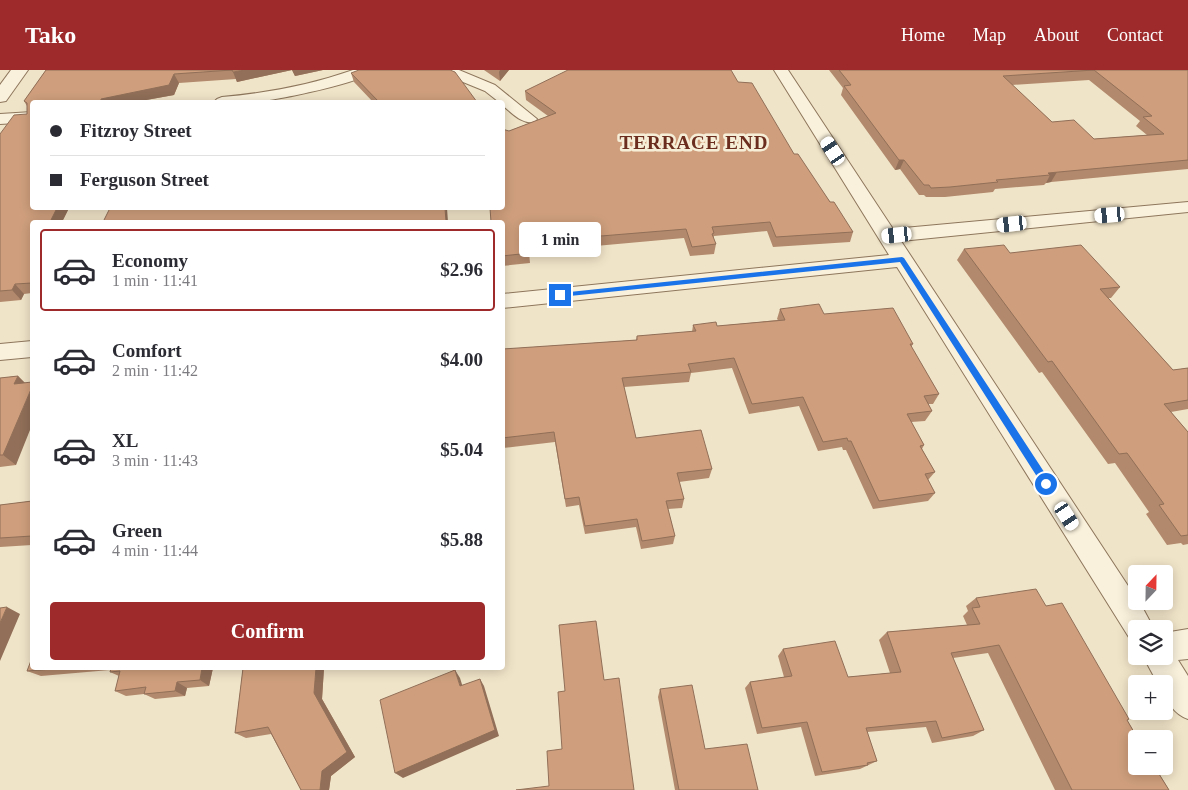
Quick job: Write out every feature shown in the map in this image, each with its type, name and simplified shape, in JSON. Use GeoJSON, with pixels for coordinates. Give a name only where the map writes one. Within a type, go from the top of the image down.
{"type":"FeatureCollection","features":[{"type":"Feature","properties":{"kind":"street"},"geometry":{"type":"LineString","coordinates":[[0,97],[20,70]]}},
{"type":"Feature","properties":{"kind":"street"},"geometry":{"type":"LineString","coordinates":[[240,100],[306,89],[367,70]]}},
{"type":"Feature","properties":{"kind":"street"},"geometry":{"type":"LineString","coordinates":[[446,70],[490,88],[505,100]]}},
{"type":"Feature","properties":{"kind":"street"},"geometry":{"type":"LineString","coordinates":[[781,70],[1134,620]]}},
{"type":"Feature","properties":{"kind":"street"},"geometry":{"type":"LineString","coordinates":[[505,100],[529,120]]}},
{"type":"Feature","properties":{"kind":"street"},"geometry":{"type":"LineString","coordinates":[[0,119],[30,117]]}},
{"type":"Feature","properties":{"kind":"street"},"geometry":{"type":"LineString","coordinates":[[887,236],[1188,207]]}},
{"type":"Feature","properties":{"kind":"street"},"geometry":{"type":"LineString","coordinates":[[505,301],[902,260]]}},
{"type":"Feature","properties":{"kind":"street"},"geometry":{"type":"LineString","coordinates":[[0,352],[30,349]]}},
{"type":"Feature","properties":{"kind":"street"},"geometry":{"type":"LineString","coordinates":[[1173,646],[1188,644]]}},
{"type":"Feature","properties":{"kind":"street"},"geometry":{"type":"LineString","coordinates":[[1164,665],[1188,704]]}},
{"type":"Feature","properties":{"kind":"building"},"geometry":{"type":"Polygon","coordinates":[[[46,70],[232,70],[174,74],[169,85],[101,100],[30,100],[30,210],[56,210],[51,220],[30,220],[30,283],[15,284],[12,290],[0,291],[0,134],[14,115],[27,114],[27,103],[24,101],[46,70]]]}},
{"type":"Feature","properties":{"kind":"building"},"geometry":{"type":"Polygon","coordinates":[[[359,70],[450,70],[455,72],[476,100],[377,100],[351,73],[359,70]]]}},
{"type":"Feature","properties":{"kind":"building"},"geometry":{"type":"Polygon","coordinates":[[[568,70],[731,70],[738,82],[752,83],[794,154],[798,154],[830,202],[834,202],[853,232],[776,237],[770,222],[712,227],[714,233],[712,234],[716,244],[692,247],[686,229],[528,242],[530,253],[505,256],[505,220],[491,220],[490,210],[505,210],[505,130],[509,131],[556,113],[525,91],[568,70]]]}},
{"type":"Feature","properties":{"kind":"building"},"geometry":{"type":"Polygon","coordinates":[[[839,70],[1094,70],[1188,70],[1188,160],[1048,173],[1050,175],[931,188],[929,185],[924,185],[904,160],[899,160],[844,86],[851,85],[839,70]],[[1094,70],[1003,76],[1052,122],[1074,120],[1094,139],[1164,134],[1143,117],[1152,116],[1094,70]]]}},
{"type":"Feature","properties":{"kind":"building"},"geometry":{"type":"Polygon","coordinates":[[[109,210],[445,210],[446,220],[104,220],[109,210]]]}},
{"type":"Feature","properties":{"kind":"building"},"geometry":{"type":"Polygon","coordinates":[[[1004,245],[1010,253],[1081,245],[1120,287],[1100,289],[1173,370],[1188,368],[1188,400],[1164,404],[1188,432],[1188,535],[1181,536],[1159,505],[1164,504],[1127,453],[1119,454],[1052,361],[1048,362],[964,249],[1004,245]]]}},
{"type":"Feature","properties":{"kind":"building"},"geometry":{"type":"Polygon","coordinates":[[[819,304],[824,314],[893,308],[913,344],[910,344],[939,394],[924,396],[932,411],[907,414],[924,445],[920,446],[935,472],[925,474],[935,493],[879,501],[851,441],[848,441],[847,438],[823,442],[803,397],[752,404],[734,358],[688,364],[691,372],[622,378],[636,438],[701,430],[712,469],[677,473],[684,499],[666,501],[675,536],[642,541],[637,519],[585,526],[579,497],[565,499],[554,432],[505,438],[505,349],[637,340],[637,336],[696,331],[693,325],[716,322],[717,326],[785,320],[780,309],[819,304]]]}},
{"type":"Feature","properties":{"kind":"building"},"geometry":{"type":"Polygon","coordinates":[[[18,376],[14,384],[30,382],[30,392],[3,455],[0,455],[0,378],[18,376]]]}},
{"type":"Feature","properties":{"kind":"building"},"geometry":{"type":"Polygon","coordinates":[[[30,501],[30,536],[0,538],[0,505],[30,501]]]}},
{"type":"Feature","properties":{"kind":"building"},"geometry":{"type":"Polygon","coordinates":[[[1036,589],[1046,606],[1062,603],[1128,717],[1127,720],[1133,730],[1128,730],[1128,775],[1160,775],[1169,790],[1072,790],[999,645],[951,653],[984,730],[942,738],[936,721],[866,728],[877,761],[867,763],[868,765],[822,772],[807,722],[762,728],[750,682],[792,676],[783,649],[835,641],[848,677],[901,672],[887,632],[980,624],[972,608],[980,607],[976,598],[1036,589]]]}},
{"type":"Feature","properties":{"kind":"building"},"geometry":{"type":"Polygon","coordinates":[[[7,607],[0,623],[0,608],[7,607]]]}},
{"type":"Feature","properties":{"kind":"building"},"geometry":{"type":"Polygon","coordinates":[[[596,621],[604,680],[619,678],[634,790],[516,790],[549,786],[547,751],[562,749],[558,692],[565,691],[559,625],[596,621]]]}},
{"type":"Feature","properties":{"kind":"building"},"geometry":{"type":"Polygon","coordinates":[[[110,670],[202,670],[200,680],[177,682],[175,691],[144,694],[146,687],[115,691],[120,671],[110,672],[110,670]]]}},
{"type":"Feature","properties":{"kind":"building"},"geometry":{"type":"Polygon","coordinates":[[[243,670],[316,670],[314,693],[347,752],[322,771],[320,790],[301,790],[268,727],[235,733],[243,670]]]}},
{"type":"Feature","properties":{"kind":"building"},"geometry":{"type":"Polygon","coordinates":[[[455,670],[460,686],[480,679],[495,730],[395,773],[380,700],[455,670]]]}},
{"type":"Feature","properties":{"kind":"building"},"geometry":{"type":"Polygon","coordinates":[[[692,685],[705,749],[747,744],[758,790],[679,790],[660,689],[692,685]]]}},
{"type":"Feature","properties":{"kind":"district","name":"TERRACE END"},"geometry":{"type":"Point","coordinates":[694,142]}},
{"type":"Feature","properties":{"kind":"route"},"geometry":{"type":"LineString","coordinates":[[560,295],[902,260],[1046,484]]}}]}
